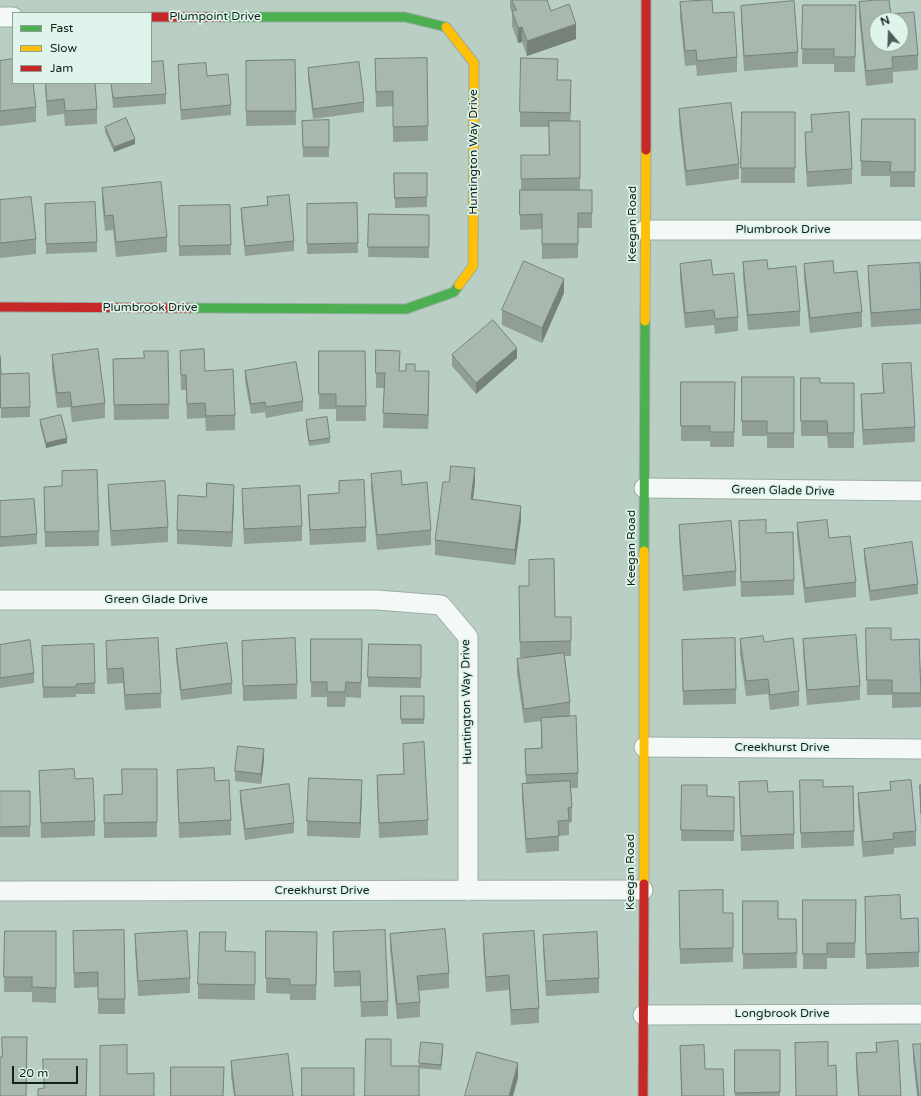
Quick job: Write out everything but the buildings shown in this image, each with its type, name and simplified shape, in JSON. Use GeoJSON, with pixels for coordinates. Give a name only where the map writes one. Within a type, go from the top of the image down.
{"type":"FeatureCollection","features":[{"type":"Feature","properties":{"kind":"street","name":"Keegan Road"},"geometry":{"type":"LineString","coordinates":[[643,1096],[646,0]]}},
{"type":"Feature","properties":{"kind":"street"},"geometry":{"type":"LineString","coordinates":[[0,17],[12,17]]}},
{"type":"Feature","properties":{"kind":"street","name":"Plumpoint Drive"},"geometry":{"type":"LineString","coordinates":[[152,17],[280,17]]}},
{"type":"Feature","properties":{"kind":"street","name":"Huntington Way Drive"},"geometry":{"type":"LineString","coordinates":[[280,17],[405,17],[447,27],[474,63],[473,266],[454,292],[406,309],[299,309]]}},
{"type":"Feature","properties":{"kind":"street","name":"Plumbrook Drive"},"geometry":{"type":"LineString","coordinates":[[645,230],[921,230]]}},
{"type":"Feature","properties":{"kind":"street","name":"Plumbrook Drive"},"geometry":{"type":"LineString","coordinates":[[0,307],[299,309]]}},
{"type":"Feature","properties":{"kind":"street","name":"Green Glade Drive"},"geometry":{"type":"LineString","coordinates":[[644,488],[921,491]]}},
{"type":"Feature","properties":{"kind":"street","name":"Green Glade Drive"},"geometry":{"type":"LineString","coordinates":[[0,600],[311,600]]}},
{"type":"Feature","properties":{"kind":"street","name":"Huntington Way Drive"},"geometry":{"type":"LineString","coordinates":[[311,600],[377,600],[441,604],[468,637],[468,892]]}},
{"type":"Feature","properties":{"kind":"street","name":"Creekhurst Drive"},"geometry":{"type":"LineString","coordinates":[[644,747],[921,749]]}},
{"type":"Feature","properties":{"kind":"street","name":"Creekhurst Drive"},"geometry":{"type":"LineString","coordinates":[[0,891],[468,892],[643,890]]}},
{"type":"Feature","properties":{"kind":"street","name":"Longbrook Drive"},"geometry":{"type":"LineString","coordinates":[[643,1015],[921,1014]]}},
{"type":"Feature","properties":{"kind":"traffic: fast"},"geometry":{"type":"LineString","coordinates":[[222,17],[405,17],[446,27]]}},
{"type":"Feature","properties":{"kind":"traffic: fast"},"geometry":{"type":"LineString","coordinates":[[189,308],[406,309],[454,292],[459,285]]}},
{"type":"Feature","properties":{"kind":"traffic: fast"},"geometry":{"type":"LineString","coordinates":[[644,551],[645,321]]}},
{"type":"Feature","properties":{"kind":"traffic: slow"},"geometry":{"type":"LineString","coordinates":[[446,27],[474,63],[473,266],[459,285]]}},
{"type":"Feature","properties":{"kind":"traffic: slow"},"geometry":{"type":"LineString","coordinates":[[645,321],[646,150]]}},
{"type":"Feature","properties":{"kind":"traffic: slow"},"geometry":{"type":"LineString","coordinates":[[644,551],[644,884]]}},
{"type":"Feature","properties":{"kind":"traffic: jam"},"geometry":{"type":"LineString","coordinates":[[646,0],[646,150]]}},
{"type":"Feature","properties":{"kind":"traffic: jam"},"geometry":{"type":"LineString","coordinates":[[152,17],[222,17]]}},
{"type":"Feature","properties":{"kind":"traffic: jam"},"geometry":{"type":"LineString","coordinates":[[0,307],[189,308]]}},
{"type":"Feature","properties":{"kind":"traffic: jam"},"geometry":{"type":"LineString","coordinates":[[643,1096],[644,884]]}}]}
